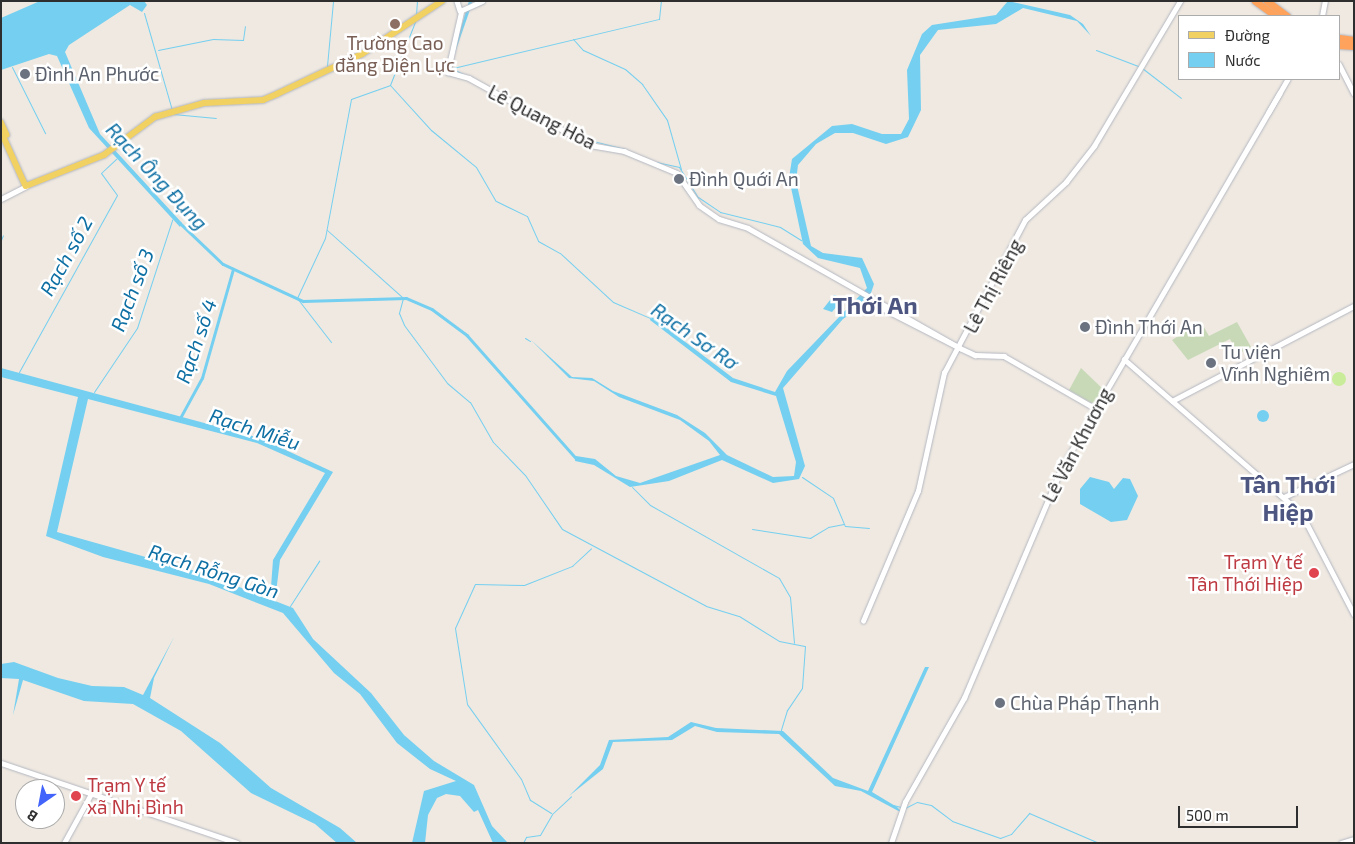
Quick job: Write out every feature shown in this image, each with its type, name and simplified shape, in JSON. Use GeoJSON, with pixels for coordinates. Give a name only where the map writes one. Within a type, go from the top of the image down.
{"type":"FeatureCollection","features":[{"type":"Feature","properties":{"kind":"highway"},"geometry":{"type":"LineString","coordinates":[[1259,1],[1279,15]]}},
{"type":"Feature","properties":{"kind":"highway"},"geometry":{"type":"LineString","coordinates":[[1267,1],[1286,15]]}},
{"type":"Feature","properties":{"kind":"highway"},"geometry":{"type":"LineString","coordinates":[[1340,42],[1354,43]]}},
{"type":"Feature","properties":{"kind":"main road"},"geometry":{"type":"LineString","coordinates":[[1,122],[28,185],[104,155],[168,113],[186,107],[267,99],[362,54],[442,1]]}},
{"type":"Feature","properties":{"kind":"main road"},"geometry":{"type":"LineString","coordinates":[[1,131],[8,140]]}},
{"type":"Feature","properties":{"kind":"street","name":"Lê Quang Hòa"},"geometry":{"type":"LineString","coordinates":[[457,1],[462,10],[462,18],[448,72],[469,78],[592,146],[623,151],[677,174],[709,214],[748,228],[878,305],[959,348]]}},
{"type":"Feature","properties":{"kind":"street"},"geometry":{"type":"LineString","coordinates":[[462,10],[482,1]]}},
{"type":"Feature","properties":{"kind":"street","name":"Lê Thị Riêng"},"geometry":{"type":"LineString","coordinates":[[864,621],[918,491],[937,389],[1025,220],[1088,154],[1143,69],[1181,1]]}},
{"type":"Feature","properties":{"kind":"street"},"geometry":{"type":"LineString","coordinates":[[1323,15],[1327,3]]}},
{"type":"Feature","properties":{"kind":"street"},"geometry":{"type":"LineString","coordinates":[[1340,66],[1354,93]]}},
{"type":"Feature","properties":{"kind":"street","name":"Lê Văn Khương"},"geometry":{"type":"LineString","coordinates":[[891,843],[904,802],[966,695],[1042,511],[1124,359],[1287,80]]}},
{"type":"Feature","properties":{"kind":"street"},"geometry":{"type":"LineString","coordinates":[[1,199],[28,185]]}},
{"type":"Feature","properties":{"kind":"street"},"geometry":{"type":"LineString","coordinates":[[1172,402],[1354,306]]}},
{"type":"Feature","properties":{"kind":"street"},"geometry":{"type":"LineString","coordinates":[[959,348],[975,355],[1004,356],[1096,409]]}},
{"type":"Feature","properties":{"kind":"street"},"geometry":{"type":"LineString","coordinates":[[1124,359],[1284,497],[1303,516],[1354,614]]}},
{"type":"Feature","properties":{"kind":"street"},"geometry":{"type":"LineString","coordinates":[[1284,497],[1354,464]]}},
{"type":"Feature","properties":{"kind":"street"},"geometry":{"type":"LineString","coordinates":[[1,762],[237,843]]}},
{"type":"Feature","properties":{"kind":"street"},"geometry":{"type":"LineString","coordinates":[[64,843],[92,792]]}},
{"type":"Feature","properties":{"kind":"street"},"geometry":{"type":"LineString","coordinates":[[1341,843],[1354,839]]}},
{"type":"Feature","properties":{"kind":"green space"},"geometry":{"type":"Polygon","coordinates":[[[1201,322],[1209,336],[1237,322],[1251,347],[1238,354],[1230,339],[1188,360],[1172,340],[1201,322]]]}},
{"type":"Feature","properties":{"kind":"green space"},"geometry":{"type":"Polygon","coordinates":[[[1081,368],[1104,390],[1095,405],[1069,390],[1081,368]]]}},
{"type":"Feature","properties":{"kind":"green space"},"geometry":{"type":"Polygon","coordinates":[[[1336,372],[1342,372],[1346,379],[1342,386],[1336,386],[1332,382],[1332,376],[1336,372]]]}},
{"type":"Feature","properties":{"kind":"water"},"geometry":{"type":"Polygon","coordinates":[[[40,1],[144,1],[147,5],[142,12],[130,5],[69,45],[65,52],[100,134],[182,223],[180,227],[89,128],[57,56],[49,54],[1,70],[1,18],[40,1]]]}},
{"type":"Feature","properties":{"kind":"water"},"geometry":{"type":"Polygon","coordinates":[[[469,1],[473,1],[450,67],[456,44],[469,1]]]}},
{"type":"Feature","properties":{"kind":"water"},"geometry":{"type":"Polygon","coordinates":[[[1008,1],[1070,15],[1083,24],[1091,36],[1077,21],[1023,8],[996,24],[938,30],[920,55],[921,110],[908,137],[886,144],[853,133],[835,133],[816,144],[798,165],[796,181],[811,246],[823,253],[862,258],[874,284],[868,302],[843,319],[783,388],[805,466],[799,479],[773,483],[722,460],[669,481],[630,487],[594,465],[575,461],[576,456],[595,459],[616,476],[640,483],[720,455],[709,441],[680,420],[619,397],[594,381],[569,378],[531,340],[572,377],[592,378],[613,391],[677,415],[705,433],[727,455],[773,477],[794,476],[796,462],[776,396],[731,382],[650,320],[651,316],[733,378],[775,392],[787,371],[867,288],[860,268],[818,258],[803,244],[789,178],[792,159],[832,126],[852,124],[882,134],[901,134],[909,119],[907,70],[922,34],[932,25],[996,15],[1008,1]]]}},
{"type":"Feature","properties":{"kind":"water"},"geometry":{"type":"Polygon","coordinates":[[[834,295],[844,298],[832,312],[823,309],[834,295]]]}},
{"type":"Feature","properties":{"kind":"water"},"geometry":{"type":"Polygon","coordinates":[[[1,368],[260,438],[333,472],[280,560],[275,601],[293,608],[313,639],[371,693],[404,735],[434,761],[474,785],[492,826],[508,843],[493,843],[478,810],[474,812],[460,796],[446,794],[437,798],[428,815],[425,843],[412,843],[424,791],[456,781],[430,769],[397,743],[360,694],[334,673],[283,613],[209,584],[103,557],[46,536],[78,397],[1,377],[1,368]],[[88,399],[57,532],[213,576],[270,600],[273,560],[325,473],[257,443],[88,399]]]}},
{"type":"Feature","properties":{"kind":"water"},"geometry":{"type":"Polygon","coordinates":[[[1263,410],[1269,416],[1263,422],[1257,416],[1263,410]]]}},
{"type":"Feature","properties":{"kind":"water"},"geometry":{"type":"Polygon","coordinates":[[[1090,477],[1109,482],[1114,489],[1123,478],[1130,479],[1138,496],[1127,520],[1111,522],[1080,504],[1080,489],[1090,477]]]}},
{"type":"Feature","properties":{"kind":"water"},"geometry":{"type":"Polygon","coordinates":[[[174,637],[154,678],[150,698],[220,743],[271,788],[340,828],[357,843],[337,843],[315,824],[251,793],[181,731],[133,704],[84,701],[23,680],[13,715],[19,679],[1,678],[1,664],[14,662],[58,678],[92,686],[124,687],[143,695],[174,637]]]}},
{"type":"Feature","properties":{"kind":"water"},"geometry":{"type":"Polygon","coordinates":[[[925,667],[929,667],[872,792],[897,807],[904,814],[861,791],[835,786],[779,734],[717,732],[695,726],[672,740],[613,742],[603,769],[569,796],[600,765],[609,740],[668,737],[691,722],[716,728],[783,731],[833,778],[868,791],[925,667]]]}},
{"type":"Feature","properties":{"kind":"waterway"},"geometry":{"type":"LineString","coordinates":[[327,66],[333,1]]}},
{"type":"Feature","properties":{"kind":"waterway"},"geometry":{"type":"LineString","coordinates":[[416,15],[417,1]]}},
{"type":"Feature","properties":{"kind":"waterway"},"geometry":{"type":"LineString","coordinates":[[453,68],[659,19],[661,1]]}},
{"type":"Feature","properties":{"kind":"waterway"},"geometry":{"type":"LineString","coordinates":[[144,13],[172,110]]}},
{"type":"Feature","properties":{"kind":"waterway"},"geometry":{"type":"LineString","coordinates":[[331,342],[297,298],[325,238],[351,99],[390,85],[415,22]]}},
{"type":"Feature","properties":{"kind":"waterway"},"geometry":{"type":"LineString","coordinates":[[158,50],[213,39],[243,40],[245,26]]}},
{"type":"Feature","properties":{"kind":"waterway"},"geometry":{"type":"LineString","coordinates":[[573,39],[583,50],[625,69],[642,84],[667,120],[681,169]]}},
{"type":"Feature","properties":{"kind":"waterway"},"geometry":{"type":"LineString","coordinates":[[1096,50],[1138,66]]}},
{"type":"Feature","properties":{"kind":"waterway"},"geometry":{"type":"LineString","coordinates":[[12,67],[45,133]]}},
{"type":"Feature","properties":{"kind":"waterway"},"geometry":{"type":"LineString","coordinates":[[1142,68],[1181,98]]}},
{"type":"Feature","properties":{"kind":"waterway"},"geometry":{"type":"LineString","coordinates":[[453,69],[465,75]]}},
{"type":"Feature","properties":{"kind":"waterway","name":"Rạch Sơ Rơ"},"geometry":{"type":"LineString","coordinates":[[390,85],[431,130],[476,167],[496,201],[527,216],[538,241],[560,253],[613,302],[650,318]]}},
{"type":"Feature","properties":{"kind":"waterway"},"geometry":{"type":"LineString","coordinates":[[173,114],[216,118]]}},
{"type":"Feature","properties":{"kind":"waterway"},"geometry":{"type":"LineString","coordinates":[[581,138],[625,149]]}},
{"type":"Feature","properties":{"kind":"waterway","name":"Rạch số 2"},"geometry":{"type":"LineString","coordinates":[[19,372],[117,195],[101,173],[116,159]]}},
{"type":"Feature","properties":{"kind":"waterway"},"geometry":{"type":"LineString","coordinates":[[656,162],[679,167],[698,197],[720,212],[780,227],[801,240]]}},
{"type":"Feature","properties":{"kind":"waterway","name":"Rạch số 3"},"geometry":{"type":"LineString","coordinates":[[94,392],[137,328],[172,220]]}},
{"type":"Feature","properties":{"kind":"waterway","name":"Rạch Ông Đụng"},"geometry":{"type":"LineString","coordinates":[[180,223],[223,264],[303,301],[406,298],[432,309],[467,335],[576,458]]}},
{"type":"Feature","properties":{"kind":"waterway"},"geometry":{"type":"LineString","coordinates":[[327,230],[403,298],[399,313],[404,325],[447,383],[470,402],[493,442],[525,475],[562,529],[706,606],[739,616],[779,641],[805,646],[802,688],[787,710],[781,730]]}},
{"type":"Feature","properties":{"kind":"waterway"},"geometry":{"type":"LineString","coordinates":[[1,240],[3,235]]}},
{"type":"Feature","properties":{"kind":"waterway","name":"Rạch số 4"},"geometry":{"type":"LineString","coordinates":[[179,420],[202,378],[233,269]]}},
{"type":"Feature","properties":{"kind":"waterway"},"geometry":{"type":"LineString","coordinates":[[525,338],[530,341]]}},
{"type":"Feature","properties":{"kind":"waterway"},"geometry":{"type":"LineString","coordinates":[[802,477],[833,498],[845,526],[869,528]]}},
{"type":"Feature","properties":{"kind":"waterway"},"geometry":{"type":"LineString","coordinates":[[632,487],[650,505],[779,578],[790,597],[794,643]]}},
{"type":"Feature","properties":{"kind":"waterway"},"geometry":{"type":"LineString","coordinates":[[752,529],[810,538],[828,527],[844,524]]}},
{"type":"Feature","properties":{"kind":"waterway"},"geometry":{"type":"LineString","coordinates":[[551,813],[530,800],[521,779],[467,704],[455,628],[475,584],[524,585],[572,566],[591,548]]}},
{"type":"Feature","properties":{"kind":"waterway"},"geometry":{"type":"LineString","coordinates":[[290,606],[319,561]]}},
{"type":"Feature","properties":{"kind":"waterway"},"geometry":{"type":"LineString","coordinates":[[523,843],[526,837],[540,835],[552,814],[571,796]]}},
{"type":"Feature","properties":{"kind":"waterway"},"geometry":{"type":"LineString","coordinates":[[905,808],[917,802],[931,805],[952,821],[1000,838],[1011,834],[1029,813],[1099,843]]}},
{"type":"Feature","properties":{"kind":"waterway"},"geometry":{"type":"LineString","coordinates":[[893,805],[901,807]]}},
{"type":"Feature","properties":{"kind":"place","name":"Trường Cao đẳng Điện Lực"},"geometry":{"type":"Point","coordinates":[395,24]}},
{"type":"Feature","properties":{"kind":"place","name":"Đình An Phước"},"geometry":{"type":"Point","coordinates":[25,74]}},
{"type":"Feature","properties":{"kind":"place","name":"Đình Quới An"},"geometry":{"type":"Point","coordinates":[679,179]}},
{"type":"Feature","properties":{"kind":"place","name":"Đình Thới An"},"geometry":{"type":"Point","coordinates":[1085,327]}},
{"type":"Feature","properties":{"kind":"place","name":"Tu viện Vĩnh Nghiêm"},"geometry":{"type":"Point","coordinates":[1211,363]}},
{"type":"Feature","properties":{"kind":"place","name":"Trạm Y tế Tân Thới Hiệp"},"geometry":{"type":"Point","coordinates":[1314,573]}},
{"type":"Feature","properties":{"kind":"place","name":"Chùa Pháp Thạnh"},"geometry":{"type":"Point","coordinates":[1000,703]}},
{"type":"Feature","properties":{"kind":"place","name":"Trạm Y tế xã Nhị Bình"},"geometry":{"type":"Point","coordinates":[76,796]}},
{"type":"Feature","properties":{"kind":"district","name":"Thới An"},"geometry":{"type":"Point","coordinates":[875,305]}},
{"type":"Feature","properties":{"kind":"district","name":"Tân Thới Hiệp"},"geometry":{"type":"Point","coordinates":[1288,498]}},
{"type":"Feature","properties":{"kind":"water label","name":"Rạch Miễu"},"geometry":{"type":"Point","coordinates":[255,429]}},
{"type":"Feature","properties":{"kind":"water label","name":"Rạch Rỗng Gòn"},"geometry":{"type":"Point","coordinates":[214,571]}}]}
